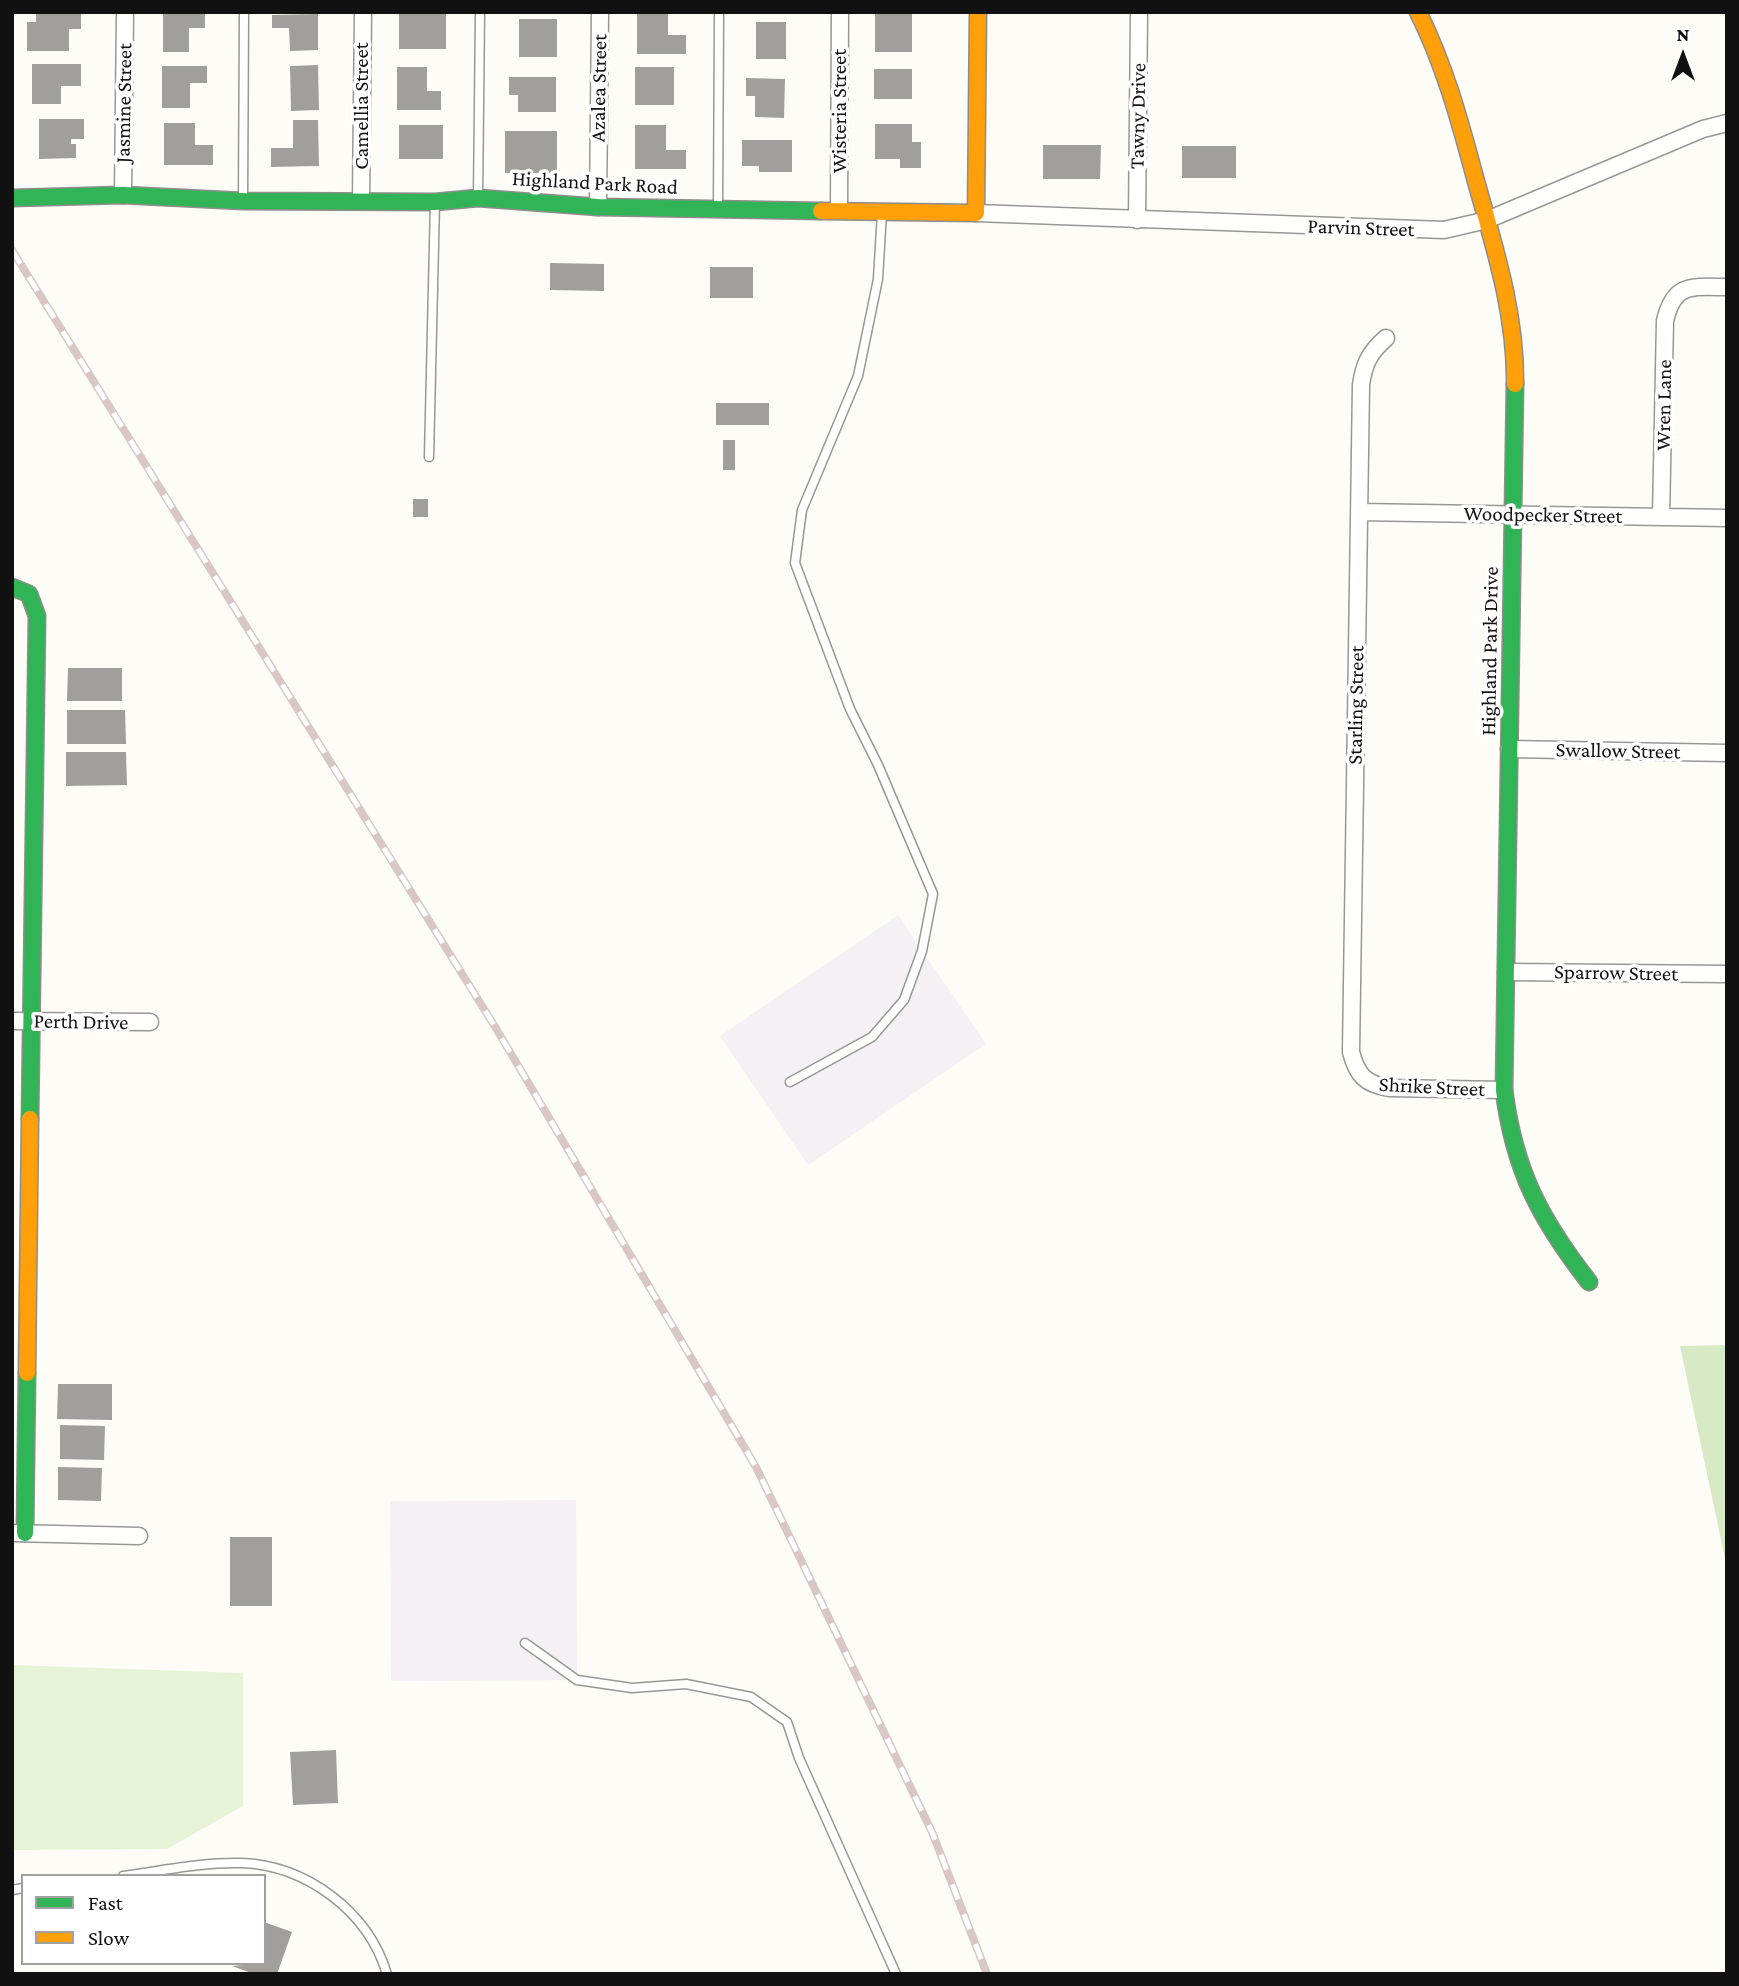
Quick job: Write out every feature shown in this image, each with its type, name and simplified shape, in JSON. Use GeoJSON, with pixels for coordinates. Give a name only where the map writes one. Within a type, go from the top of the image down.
{"type":"FeatureCollection","features":[{"type":"Feature","properties":{"kind":"street","name":"Jasmine Street"},"geometry":{"type":"LineString","coordinates":[[123,195],[125,12]]}},
{"type":"Feature","properties":{"kind":"street","name":"Camellia Street"},"geometry":{"type":"LineString","coordinates":[[361,201],[363,12]]}},
{"type":"Feature","properties":{"kind":"street","name":"Azalea Street"},"geometry":{"type":"LineString","coordinates":[[597,206],[600,12]]}},
{"type":"Feature","properties":{"kind":"street","name":"Wisteria Street"},"geometry":{"type":"LineString","coordinates":[[839,209],[840,12]]}},
{"type":"Feature","properties":{"kind":"street"},"geometry":{"type":"LineString","coordinates":[[976,213],[978,12]]}},
{"type":"Feature","properties":{"kind":"street","name":"Tawny Drive"},"geometry":{"type":"LineString","coordinates":[[1137,220],[1139,12]]}},
{"type":"Feature","properties":{"kind":"street","name":"Highland Park Drive"},"geometry":{"type":"LineString","coordinates":[[1418,12],[1445,71],[1487,220],[1513,326],[1513,515],[1504,1090],[1508,1130],[1515,1163],[1531,1199],[1555,1239],[1590,1282]]}},
{"type":"Feature","properties":{"kind":"street","name":"Parvin Street"},"geometry":{"type":"LineString","coordinates":[[976,213],[1407,231],[1444,230],[1487,220],[1703,130],[1727,123]]}},
{"type":"Feature","properties":{"kind":"street","name":"Highland Park Road"},"geometry":{"type":"LineString","coordinates":[[12,198],[123,195],[243,201],[435,202],[478,198],[597,206],[883,209],[976,213]]}},
{"type":"Feature","properties":{"kind":"street","name":"Wren Lane"},"geometry":{"type":"LineString","coordinates":[[1661,517],[1665,321],[1674,296],[1696,287],[1727,287]]}},
{"type":"Feature","properties":{"kind":"street","name":"Starling Street"},"geometry":{"type":"LineString","coordinates":[[1362,1079],[1351,1052],[1361,385],[1364,365],[1371,351],[1386,338]]}},
{"type":"Feature","properties":{"kind":"street","name":"Woodpecker Street"},"geometry":{"type":"LineString","coordinates":[[1359,512],[1727,518]]}},
{"type":"Feature","properties":{"kind":"street"},"geometry":{"type":"LineString","coordinates":[[12,587],[29,594],[37,616],[32,1021],[19,1533],[139,1536]]}},
{"type":"Feature","properties":{"kind":"street","name":"Swallow Street"},"geometry":{"type":"LineString","coordinates":[[1509,749],[1727,753]]}},
{"type":"Feature","properties":{"kind":"street","name":"Sparrow Street"},"geometry":{"type":"LineString","coordinates":[[1506,972],[1727,974]]}},
{"type":"Feature","properties":{"kind":"street","name":"Perth Drive"},"geometry":{"type":"LineString","coordinates":[[12,1021],[150,1022]]}},
{"type":"Feature","properties":{"kind":"street","name":"Shrike Street"},"geometry":{"type":"LineString","coordinates":[[1362,1079],[1373,1085],[1389,1088],[1504,1090]]}},
{"type":"Feature","properties":{"kind":"lane"},"geometry":{"type":"LineString","coordinates":[[243,201],[244,12]]}},
{"type":"Feature","properties":{"kind":"lane"},"geometry":{"type":"LineString","coordinates":[[478,198],[480,12]]}},
{"type":"Feature","properties":{"kind":"lane"},"geometry":{"type":"LineString","coordinates":[[718,209],[719,12]]}},
{"type":"Feature","properties":{"kind":"lane"},"geometry":{"type":"LineString","coordinates":[[429,457],[435,202]]}},
{"type":"Feature","properties":{"kind":"lane"},"geometry":{"type":"LineString","coordinates":[[790,1082],[872,1037],[905,1000],[922,951],[933,894],[878,765],[850,709],[795,563],[802,510],[858,376],[878,279],[883,209]]}},
{"type":"Feature","properties":{"kind":"lane"},"geometry":{"type":"LineString","coordinates":[[525,1643],[577,1680],[632,1688],[686,1684],[751,1697],[787,1722],[799,1758],[896,1974]]}},
{"type":"Feature","properties":{"kind":"lane"},"geometry":{"type":"LineString","coordinates":[[141,1874],[238,1863],[279,1869],[320,1888],[352,1913],[375,1945],[387,1974]]}},
{"type":"Feature","properties":{"kind":"shaded area"},"geometry":{"type":"Polygon","coordinates":[[[898,915],[986,1044],[808,1165],[720,1036],[898,915]]]}},
{"type":"Feature","properties":{"kind":"shaded area"},"geometry":{"type":"Polygon","coordinates":[[[576,1500],[577,1680],[391,1681],[390,1501],[576,1500]]]}},
{"type":"Feature","properties":{"kind":"green space"},"geometry":{"type":"Polygon","coordinates":[[[1727,1345],[1727,1568],[1680,1346],[1727,1345]]]}},
{"type":"Feature","properties":{"kind":"green space"},"geometry":{"type":"Polygon","coordinates":[[[12,1665],[243,1673],[243,1806],[167,1849],[12,1850],[12,1665]]]}},
{"type":"Feature","properties":{"kind":"building"},"geometry":{"type":"Polygon","coordinates":[[[36,12],[81,12],[81,29],[69,29],[69,51],[27,51],[27,22],[36,22],[36,12]]]}},
{"type":"Feature","properties":{"kind":"building"},"geometry":{"type":"Polygon","coordinates":[[[163,12],[205,12],[205,28],[189,28],[189,52],[163,52],[163,12]]]}},
{"type":"Feature","properties":{"kind":"building"},"geometry":{"type":"Polygon","coordinates":[[[637,12],[668,12],[668,35],[686,35],[686,54],[637,54],[637,12]]]}},
{"type":"Feature","properties":{"kind":"building"},"geometry":{"type":"Polygon","coordinates":[[[875,13],[912,13],[912,52],[875,52],[875,13]]]}},
{"type":"Feature","properties":{"kind":"building"},"geometry":{"type":"Polygon","coordinates":[[[318,14],[318,50],[290,51],[289,28],[272,28],[272,15],[318,14]]]}},
{"type":"Feature","properties":{"kind":"building"},"geometry":{"type":"Polygon","coordinates":[[[399,14],[446,14],[446,49],[399,49],[399,14]]]}},
{"type":"Feature","properties":{"kind":"building"},"geometry":{"type":"Polygon","coordinates":[[[519,19],[557,19],[557,57],[519,57],[519,19]]]}},
{"type":"Feature","properties":{"kind":"building"},"geometry":{"type":"Polygon","coordinates":[[[756,22],[786,22],[786,59],[756,59],[756,22]]]}},
{"type":"Feature","properties":{"kind":"building"},"geometry":{"type":"Polygon","coordinates":[[[32,64],[81,64],[81,86],[61,86],[61,104],[32,104],[32,64]]]}},
{"type":"Feature","properties":{"kind":"building"},"geometry":{"type":"Polygon","coordinates":[[[318,65],[319,110],[291,111],[290,66],[318,65]]]}},
{"type":"Feature","properties":{"kind":"building"},"geometry":{"type":"Polygon","coordinates":[[[162,66],[207,66],[207,83],[190,83],[190,108],[162,108],[162,66]]]}},
{"type":"Feature","properties":{"kind":"building"},"geometry":{"type":"Polygon","coordinates":[[[397,67],[427,67],[427,91],[441,91],[441,110],[397,110],[397,67]]]}},
{"type":"Feature","properties":{"kind":"building"},"geometry":{"type":"Polygon","coordinates":[[[635,67],[674,67],[674,105],[635,105],[635,67]]]}},
{"type":"Feature","properties":{"kind":"building"},"geometry":{"type":"Polygon","coordinates":[[[874,69],[912,69],[912,99],[874,99],[874,69]]]}},
{"type":"Feature","properties":{"kind":"building"},"geometry":{"type":"Polygon","coordinates":[[[509,77],[556,77],[556,112],[518,112],[518,95],[509,95],[509,77]]]}},
{"type":"Feature","properties":{"kind":"building"},"geometry":{"type":"Polygon","coordinates":[[[746,78],[785,79],[784,118],[755,117],[755,96],[746,96],[746,78]]]}},
{"type":"Feature","properties":{"kind":"building"},"geometry":{"type":"Polygon","coordinates":[[[39,119],[84,119],[84,139],[71,139],[71,144],[76,144],[76,158],[39,159],[39,119]]]}},
{"type":"Feature","properties":{"kind":"building"},"geometry":{"type":"Polygon","coordinates":[[[293,120],[318,120],[319,166],[271,167],[271,148],[293,148],[293,120]]]}},
{"type":"Feature","properties":{"kind":"building"},"geometry":{"type":"Polygon","coordinates":[[[164,123],[195,123],[195,145],[213,145],[213,165],[164,165],[164,123]]]}},
{"type":"Feature","properties":{"kind":"building"},"geometry":{"type":"Polygon","coordinates":[[[875,124],[912,124],[912,142],[921,142],[921,168],[900,168],[900,159],[875,159],[875,124]]]}},
{"type":"Feature","properties":{"kind":"building"},"geometry":{"type":"Polygon","coordinates":[[[399,125],[443,125],[443,159],[399,159],[399,125]]]}},
{"type":"Feature","properties":{"kind":"building"},"geometry":{"type":"Polygon","coordinates":[[[635,125],[666,125],[666,150],[686,150],[686,169],[635,169],[635,125]]]}},
{"type":"Feature","properties":{"kind":"building"},"geometry":{"type":"Polygon","coordinates":[[[505,131],[557,131],[557,173],[505,173],[505,131]]]}},
{"type":"Feature","properties":{"kind":"building"},"geometry":{"type":"Polygon","coordinates":[[[742,140],[792,140],[792,172],[759,172],[759,166],[742,166],[742,140]]]}},
{"type":"Feature","properties":{"kind":"building"},"geometry":{"type":"Polygon","coordinates":[[[1043,145],[1101,145],[1100,179],[1043,179],[1043,145]]]}},
{"type":"Feature","properties":{"kind":"building"},"geometry":{"type":"Polygon","coordinates":[[[1182,146],[1236,146],[1236,178],[1182,178],[1182,146]]]}},
{"type":"Feature","properties":{"kind":"building"},"geometry":{"type":"Polygon","coordinates":[[[550,263],[604,264],[604,291],[550,290],[550,263]]]}},
{"type":"Feature","properties":{"kind":"building"},"geometry":{"type":"Polygon","coordinates":[[[710,267],[753,267],[753,298],[710,298],[710,267]]]}},
{"type":"Feature","properties":{"kind":"building"},"geometry":{"type":"Polygon","coordinates":[[[716,403],[769,403],[769,425],[716,425],[716,403]]]}},
{"type":"Feature","properties":{"kind":"building"},"geometry":{"type":"Polygon","coordinates":[[[723,440],[735,440],[735,470],[723,470],[723,440]]]}},
{"type":"Feature","properties":{"kind":"building"},"geometry":{"type":"Polygon","coordinates":[[[413,499],[428,499],[428,517],[413,517],[413,499]]]}},
{"type":"Feature","properties":{"kind":"building"},"geometry":{"type":"Polygon","coordinates":[[[68,668],[122,668],[122,701],[67,701],[68,668]]]}},
{"type":"Feature","properties":{"kind":"building"},"geometry":{"type":"Polygon","coordinates":[[[67,710],[125,710],[126,744],[67,744],[67,710]]]}},
{"type":"Feature","properties":{"kind":"building"},"geometry":{"type":"Polygon","coordinates":[[[66,752],[126,752],[127,785],[66,786],[66,752]]]}},
{"type":"Feature","properties":{"kind":"building"},"geometry":{"type":"Polygon","coordinates":[[[58,1384],[112,1384],[112,1420],[57,1419],[58,1384]]]}},
{"type":"Feature","properties":{"kind":"building"},"geometry":{"type":"Polygon","coordinates":[[[60,1425],[105,1426],[104,1460],[60,1459],[60,1425]]]}},
{"type":"Feature","properties":{"kind":"building"},"geometry":{"type":"Polygon","coordinates":[[[58,1467],[102,1468],[101,1501],[58,1500],[58,1467]]]}},
{"type":"Feature","properties":{"kind":"building"},"geometry":{"type":"Polygon","coordinates":[[[230,1537],[272,1537],[272,1606],[230,1606],[230,1537]]]}},
{"type":"Feature","properties":{"kind":"building"},"geometry":{"type":"Polygon","coordinates":[[[336,1750],[338,1803],[293,1805],[290,1752],[336,1750]]]}},
{"type":"Feature","properties":{"kind":"building"},"geometry":{"type":"Polygon","coordinates":[[[266,1923],[292,1932],[277,1974],[254,1974],[232,1966],[266,1965],[266,1923]]]}},
{"type":"Feature","properties":{"kind":"railway"},"geometry":{"type":"LineString","coordinates":[[12,250],[497,1030],[756,1467],[932,1832],[987,1974]]}},
{"type":"Feature","properties":{"kind":"traffic: fast"},"geometry":{"type":"LineString","coordinates":[[12,198],[123,195],[243,201],[435,202],[478,198],[598,207],[821,211]]}},
{"type":"Feature","properties":{"kind":"traffic: fast"},"geometry":{"type":"LineString","coordinates":[[1515,384],[1504,1090],[1515,1145],[1532,1192],[1556,1237],[1589,1282]]}},
{"type":"Feature","properties":{"kind":"traffic: fast"},"geometry":{"type":"LineString","coordinates":[[12,587],[29,594],[37,616],[30,1119]]}},
{"type":"Feature","properties":{"kind":"traffic: fast"},"geometry":{"type":"LineString","coordinates":[[25,1533],[27,1373]]}},
{"type":"Feature","properties":{"kind":"traffic: slow"},"geometry":{"type":"LineString","coordinates":[[821,211],[976,213],[978,12]]}},
{"type":"Feature","properties":{"kind":"traffic: slow"},"geometry":{"type":"LineString","coordinates":[[1418,12],[1436,51],[1450,92],[1496,252],[1512,330],[1515,384]]}},
{"type":"Feature","properties":{"kind":"traffic: slow"},"geometry":{"type":"LineString","coordinates":[[27,1373],[30,1119]]}}]}
